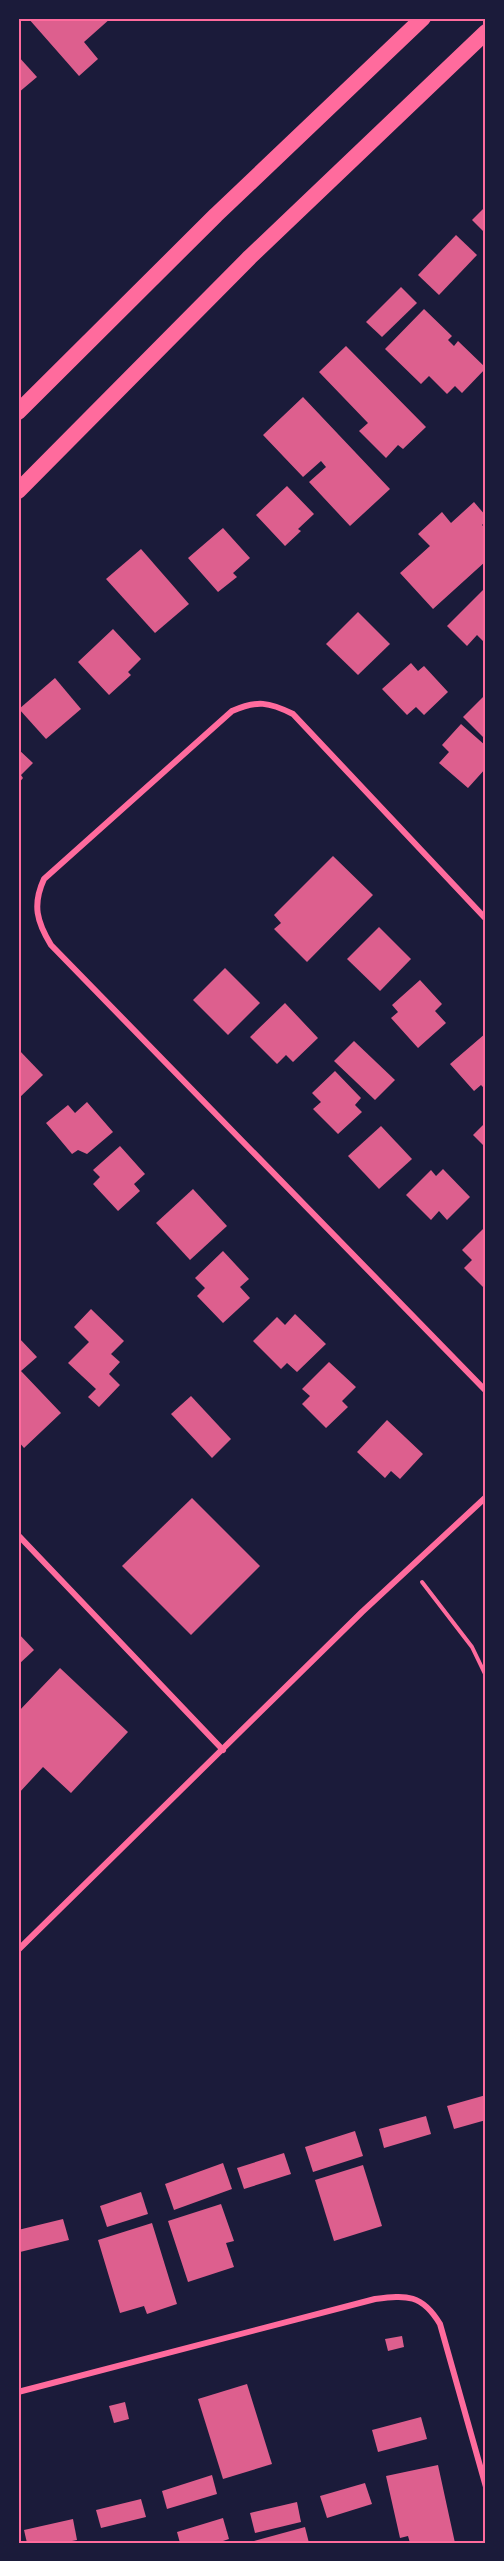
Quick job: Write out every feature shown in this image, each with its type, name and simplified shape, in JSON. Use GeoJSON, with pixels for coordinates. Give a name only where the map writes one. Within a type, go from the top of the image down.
{"type":"FeatureCollection","features":[{"type":"Feature","properties":{"kind":"highway"},"geometry":{"type":"LineString","coordinates":[[18,412],[216,215],[423,18]]}},
{"type":"Feature","properties":{"kind":"highway"},"geometry":{"type":"LineString","coordinates":[[18,491],[250,257],[486,32]]}},
{"type":"Feature","properties":{"kind":"street"},"geometry":{"type":"LineString","coordinates":[[486,919],[293,714],[265,703],[247,704],[232,711],[44,879],[38,893],[36,909],[40,926],[51,945],[486,1391]]}},
{"type":"Feature","properties":{"kind":"street"},"geometry":{"type":"LineString","coordinates":[[18,1950],[411,1567],[486,1497]]}},
{"type":"Feature","properties":{"kind":"street"},"geometry":{"type":"LineString","coordinates":[[18,1535],[223,1750]]}},
{"type":"Feature","properties":{"kind":"street"},"geometry":{"type":"LineString","coordinates":[[18,2392],[375,2299],[399,2296],[417,2299],[430,2309],[440,2324],[486,2487]]}},
{"type":"Feature","properties":{"kind":"path"},"geometry":{"type":"LineString","coordinates":[[411,1567],[472,1647],[486,1676]]}},
{"type":"Feature","properties":{"kind":"building"},"geometry":{"type":"Polygon","coordinates":[[[28,18],[111,18],[84,42],[98,59],[79,76],[28,18]]]}},
{"type":"Feature","properties":{"kind":"building"},"geometry":{"type":"Polygon","coordinates":[[[18,56],[37,77],[18,93],[18,56]]]}},
{"type":"Feature","properties":{"kind":"building"},"geometry":{"type":"Polygon","coordinates":[[[486,206],[486,234],[472,220],[486,206]]]}},
{"type":"Feature","properties":{"kind":"building"},"geometry":{"type":"Polygon","coordinates":[[[456,235],[477,255],[439,295],[418,275],[456,235]]]}},
{"type":"Feature","properties":{"kind":"building"},"geometry":{"type":"Polygon","coordinates":[[[401,287],[417,303],[382,337],[366,322],[401,287]]]}},
{"type":"Feature","properties":{"kind":"building"},"geometry":{"type":"Polygon","coordinates":[[[424,309],[452,336],[448,340],[454,346],[458,341],[486,368],[462,393],[455,386],[447,394],[429,376],[421,384],[385,349],[424,309]]]}},
{"type":"Feature","properties":{"kind":"building"},"geometry":{"type":"Polygon","coordinates":[[[346,346],[426,427],[403,449],[398,445],[386,458],[359,431],[368,423],[319,372],[346,346]]]}},
{"type":"Feature","properties":{"kind":"building"},"geometry":{"type":"Polygon","coordinates":[[[303,397],[390,489],[350,526],[309,482],[326,467],[321,461],[303,477],[263,435],[303,397]]]}},
{"type":"Feature","properties":{"kind":"building"},"geometry":{"type":"Polygon","coordinates":[[[287,486],[314,514],[285,546],[256,515],[287,486]]]}},
{"type":"Feature","properties":{"kind":"building"},"geometry":{"type":"Polygon","coordinates":[[[474,502],[486,516],[486,521],[482,525],[486,529],[486,561],[433,609],[400,573],[430,546],[418,534],[442,512],[451,523],[474,502]]]}},
{"type":"Feature","properties":{"kind":"building"},"geometry":{"type":"Polygon","coordinates":[[[223,528],[250,558],[233,573],[237,577],[218,592],[188,558],[223,528]]]}},
{"type":"Feature","properties":{"kind":"building"},"geometry":{"type":"Polygon","coordinates":[[[141,549],[189,604],[155,633],[106,579],[141,549]]]}},
{"type":"Feature","properties":{"kind":"building"},"geometry":{"type":"Polygon","coordinates":[[[486,587],[486,644],[477,635],[467,646],[447,626],[486,587]]]}},
{"type":"Feature","properties":{"kind":"building"},"geometry":{"type":"Polygon","coordinates":[[[358,612],[390,644],[358,675],[326,644],[358,612]]]}},
{"type":"Feature","properties":{"kind":"building"},"geometry":{"type":"Polygon","coordinates":[[[113,629],[141,659],[128,672],[131,675],[109,695],[78,662],[113,629]]]}},
{"type":"Feature","properties":{"kind":"building"},"geometry":{"type":"Polygon","coordinates":[[[411,663],[418,671],[424,666],[448,692],[424,715],[416,707],[407,715],[382,689],[411,663]]]}},
{"type":"Feature","properties":{"kind":"building"},"geometry":{"type":"Polygon","coordinates":[[[55,678],[81,709],[46,739],[19,709],[55,678]]]}},
{"type":"Feature","properties":{"kind":"building"},"geometry":{"type":"Polygon","coordinates":[[[486,694],[486,740],[463,717],[486,694]]]}},
{"type":"Feature","properties":{"kind":"building"},"geometry":{"type":"Polygon","coordinates":[[[461,724],[486,746],[486,753],[483,757],[486,759],[486,768],[468,788],[439,763],[449,752],[442,745],[461,724]]]}},
{"type":"Feature","properties":{"kind":"building"},"geometry":{"type":"Polygon","coordinates":[[[18,749],[33,763],[21,775],[23,778],[18,784],[18,749]]]}},
{"type":"Feature","properties":{"kind":"building"},"geometry":{"type":"Polygon","coordinates":[[[333,856],[373,895],[307,962],[274,929],[281,923],[274,915],[333,856]]]}},
{"type":"Feature","properties":{"kind":"building"},"geometry":{"type":"Polygon","coordinates":[[[379,927],[411,959],[380,991],[347,959],[379,927]]]}},
{"type":"Feature","properties":{"kind":"building"},"geometry":{"type":"Polygon","coordinates":[[[225,968],[260,1003],[228,1035],[193,1000],[225,968]]]}},
{"type":"Feature","properties":{"kind":"building"},"geometry":{"type":"Polygon","coordinates":[[[420,980],[442,1004],[435,1011],[446,1023],[418,1048],[391,1018],[398,1012],[392,1005],[420,980]]]}},
{"type":"Feature","properties":{"kind":"building"},"geometry":{"type":"Polygon","coordinates":[[[285,1003],[318,1038],[293,1062],[286,1055],[277,1064],[250,1037],[285,1003]]]}},
{"type":"Feature","properties":{"kind":"building"},"geometry":{"type":"Polygon","coordinates":[[[486,1033],[486,1090],[481,1085],[474,1091],[450,1064],[486,1033]]]}},
{"type":"Feature","properties":{"kind":"building"},"geometry":{"type":"Polygon","coordinates":[[[354,1041],[395,1080],[375,1100],[334,1061],[354,1041]]]}},
{"type":"Feature","properties":{"kind":"building"},"geometry":{"type":"Polygon","coordinates":[[[18,1049],[43,1075],[18,1099],[18,1049]]]}},
{"type":"Feature","properties":{"kind":"building"},"geometry":{"type":"Polygon","coordinates":[[[335,1071],[361,1098],[355,1105],[362,1112],[338,1134],[313,1109],[321,1102],[312,1093],[335,1071]]]}},
{"type":"Feature","properties":{"kind":"building"},"geometry":{"type":"Polygon","coordinates":[[[87,1102],[113,1132],[87,1154],[78,1150],[72,1154],[46,1123],[68,1105],[75,1113],[87,1102]]]}},
{"type":"Feature","properties":{"kind":"building"},"geometry":{"type":"Polygon","coordinates":[[[486,1122],[486,1148],[473,1135],[486,1122]]]}},
{"type":"Feature","properties":{"kind":"building"},"geometry":{"type":"Polygon","coordinates":[[[381,1126],[412,1159],[379,1189],[348,1156],[381,1126]]]}},
{"type":"Feature","properties":{"kind":"building"},"geometry":{"type":"Polygon","coordinates":[[[120,1146],[145,1174],[134,1184],[140,1191],[118,1211],[93,1184],[100,1177],[93,1170],[120,1146]]]}},
{"type":"Feature","properties":{"kind":"building"},"geometry":{"type":"Polygon","coordinates":[[[443,1169],[470,1197],[447,1220],[439,1211],[431,1220],[406,1195],[431,1170],[436,1176],[443,1169]]]}},
{"type":"Feature","properties":{"kind":"building"},"geometry":{"type":"Polygon","coordinates":[[[193,1189],[227,1226],[190,1260],[156,1223],[193,1189]]]}},
{"type":"Feature","properties":{"kind":"building"},"geometry":{"type":"Polygon","coordinates":[[[486,1226],[486,1290],[464,1268],[472,1260],[462,1250],[486,1226]]]}},
{"type":"Feature","properties":{"kind":"building"},"geometry":{"type":"Polygon","coordinates":[[[223,1251],[249,1279],[240,1287],[250,1298],[223,1323],[197,1296],[205,1288],[195,1278],[223,1251]]]}},
{"type":"Feature","properties":{"kind":"building"},"geometry":{"type":"Polygon","coordinates":[[[91,1309],[124,1341],[111,1354],[120,1362],[109,1374],[120,1385],[99,1407],[88,1397],[96,1389],[68,1363],[89,1342],[74,1327],[91,1309]]]}},
{"type":"Feature","properties":{"kind":"building"},"geometry":{"type":"Polygon","coordinates":[[[295,1314],[326,1344],[297,1372],[287,1363],[281,1369],[253,1341],[277,1317],[285,1325],[295,1314]]]}},
{"type":"Feature","properties":{"kind":"building"},"geometry":{"type":"Polygon","coordinates":[[[19,1338],[37,1357],[21,1371],[61,1413],[24,1448],[18,1441],[19,1338]]]}},
{"type":"Feature","properties":{"kind":"building"},"geometry":{"type":"Polygon","coordinates":[[[329,1362],[356,1387],[342,1401],[348,1407],[326,1428],[302,1404],[310,1396],[302,1389],[329,1362]]]}},
{"type":"Feature","properties":{"kind":"building"},"geometry":{"type":"Polygon","coordinates":[[[191,1396],[231,1439],[212,1458],[171,1414],[191,1396]]]}},
{"type":"Feature","properties":{"kind":"building"},"geometry":{"type":"Polygon","coordinates":[[[387,1420],[423,1454],[400,1479],[391,1471],[385,1478],[357,1452],[387,1420]]]}},
{"type":"Feature","properties":{"kind":"building"},"geometry":{"type":"Polygon","coordinates":[[[192,1498],[260,1566],[191,1635],[122,1566],[192,1498]]]}},
{"type":"Feature","properties":{"kind":"building"},"geometry":{"type":"Polygon","coordinates":[[[18,1633],[34,1650],[18,1665],[18,1633]]]}},
{"type":"Feature","properties":{"kind":"building"},"geometry":{"type":"Polygon","coordinates":[[[60,1668],[128,1732],[71,1793],[43,1767],[18,1794],[18,1712],[60,1668]]]}},
{"type":"Feature","properties":{"kind":"building"},"geometry":{"type":"Polygon","coordinates":[[[486,2095],[486,2120],[454,2129],[447,2106],[486,2095]]]}},
{"type":"Feature","properties":{"kind":"building"},"geometry":{"type":"Polygon","coordinates":[[[426,2116],[431,2134],[384,2148],[379,2129],[426,2116]]]}},
{"type":"Feature","properties":{"kind":"building"},"geometry":{"type":"Polygon","coordinates":[[[355,2131],[363,2156],[313,2172],[305,2147],[355,2131]]]}},
{"type":"Feature","properties":{"kind":"building"},"geometry":{"type":"Polygon","coordinates":[[[284,2153],[291,2174],[244,2189],[237,2168],[284,2153]]]}},
{"type":"Feature","properties":{"kind":"building"},"geometry":{"type":"Polygon","coordinates":[[[223,2163],[232,2189],[174,2210],[165,2184],[223,2163]]]}},
{"type":"Feature","properties":{"kind":"building"},"geometry":{"type":"Polygon","coordinates":[[[363,2165],[382,2226],[334,2241],[315,2180],[363,2165]]]}},
{"type":"Feature","properties":{"kind":"building"},"geometry":{"type":"Polygon","coordinates":[[[141,2192],[148,2214],[107,2227],[100,2206],[141,2192]]]}},
{"type":"Feature","properties":{"kind":"building"},"geometry":{"type":"Polygon","coordinates":[[[221,2204],[234,2241],[226,2243],[234,2267],[188,2282],[168,2221],[221,2204]]]}},
{"type":"Feature","properties":{"kind":"building"},"geometry":{"type":"Polygon","coordinates":[[[63,2219],[69,2240],[20,2252],[18,2230],[63,2219]]]}},
{"type":"Feature","properties":{"kind":"building"},"geometry":{"type":"Polygon","coordinates":[[[152,2223],[177,2304],[147,2314],[144,2306],[120,2313],[98,2240],[152,2223]]]}},
{"type":"Feature","properties":{"kind":"building"},"geometry":{"type":"Polygon","coordinates":[[[402,2336],[404,2347],[388,2351],[385,2339],[402,2336]]]}},
{"type":"Feature","properties":{"kind":"building"},"geometry":{"type":"Polygon","coordinates":[[[247,2384],[272,2464],[223,2479],[198,2399],[247,2384]]]}},
{"type":"Feature","properties":{"kind":"building"},"geometry":{"type":"Polygon","coordinates":[[[125,2402],[129,2419],[114,2423],[109,2406],[125,2402]]]}},
{"type":"Feature","properties":{"kind":"building"},"geometry":{"type":"Polygon","coordinates":[[[421,2417],[427,2439],[378,2452],[372,2430],[421,2417]]]}},
{"type":"Feature","properties":{"kind":"building"},"geometry":{"type":"Polygon","coordinates":[[[438,2465],[455,2543],[410,2543],[408,2536],[400,2538],[386,2476],[438,2465]]]}},
{"type":"Feature","properties":{"kind":"building"},"geometry":{"type":"Polygon","coordinates":[[[212,2475],[217,2494],[167,2509],[162,2491],[212,2475]]]}},
{"type":"Feature","properties":{"kind":"building"},"geometry":{"type":"Polygon","coordinates":[[[365,2483],[372,2504],[327,2518],[320,2496],[365,2483]]]}},
{"type":"Feature","properties":{"kind":"building"},"geometry":{"type":"Polygon","coordinates":[[[141,2499],[146,2517],[101,2528],[96,2510],[141,2499]]]}},
{"type":"Feature","properties":{"kind":"building"},"geometry":{"type":"Polygon","coordinates":[[[297,2502],[301,2522],[255,2533],[250,2513],[297,2502]]]}},
{"type":"Feature","properties":{"kind":"building"},"geometry":{"type":"Polygon","coordinates":[[[223,2518],[229,2539],[217,2543],[180,2543],[177,2532],[223,2518]]]}},
{"type":"Feature","properties":{"kind":"building"},"geometry":{"type":"Polygon","coordinates":[[[73,2519],[77,2540],[62,2543],[27,2543],[24,2530],[73,2519]]]}},
{"type":"Feature","properties":{"kind":"building"},"geometry":{"type":"Polygon","coordinates":[[[305,2527],[309,2543],[254,2543],[254,2541],[305,2527]]]}}]}
